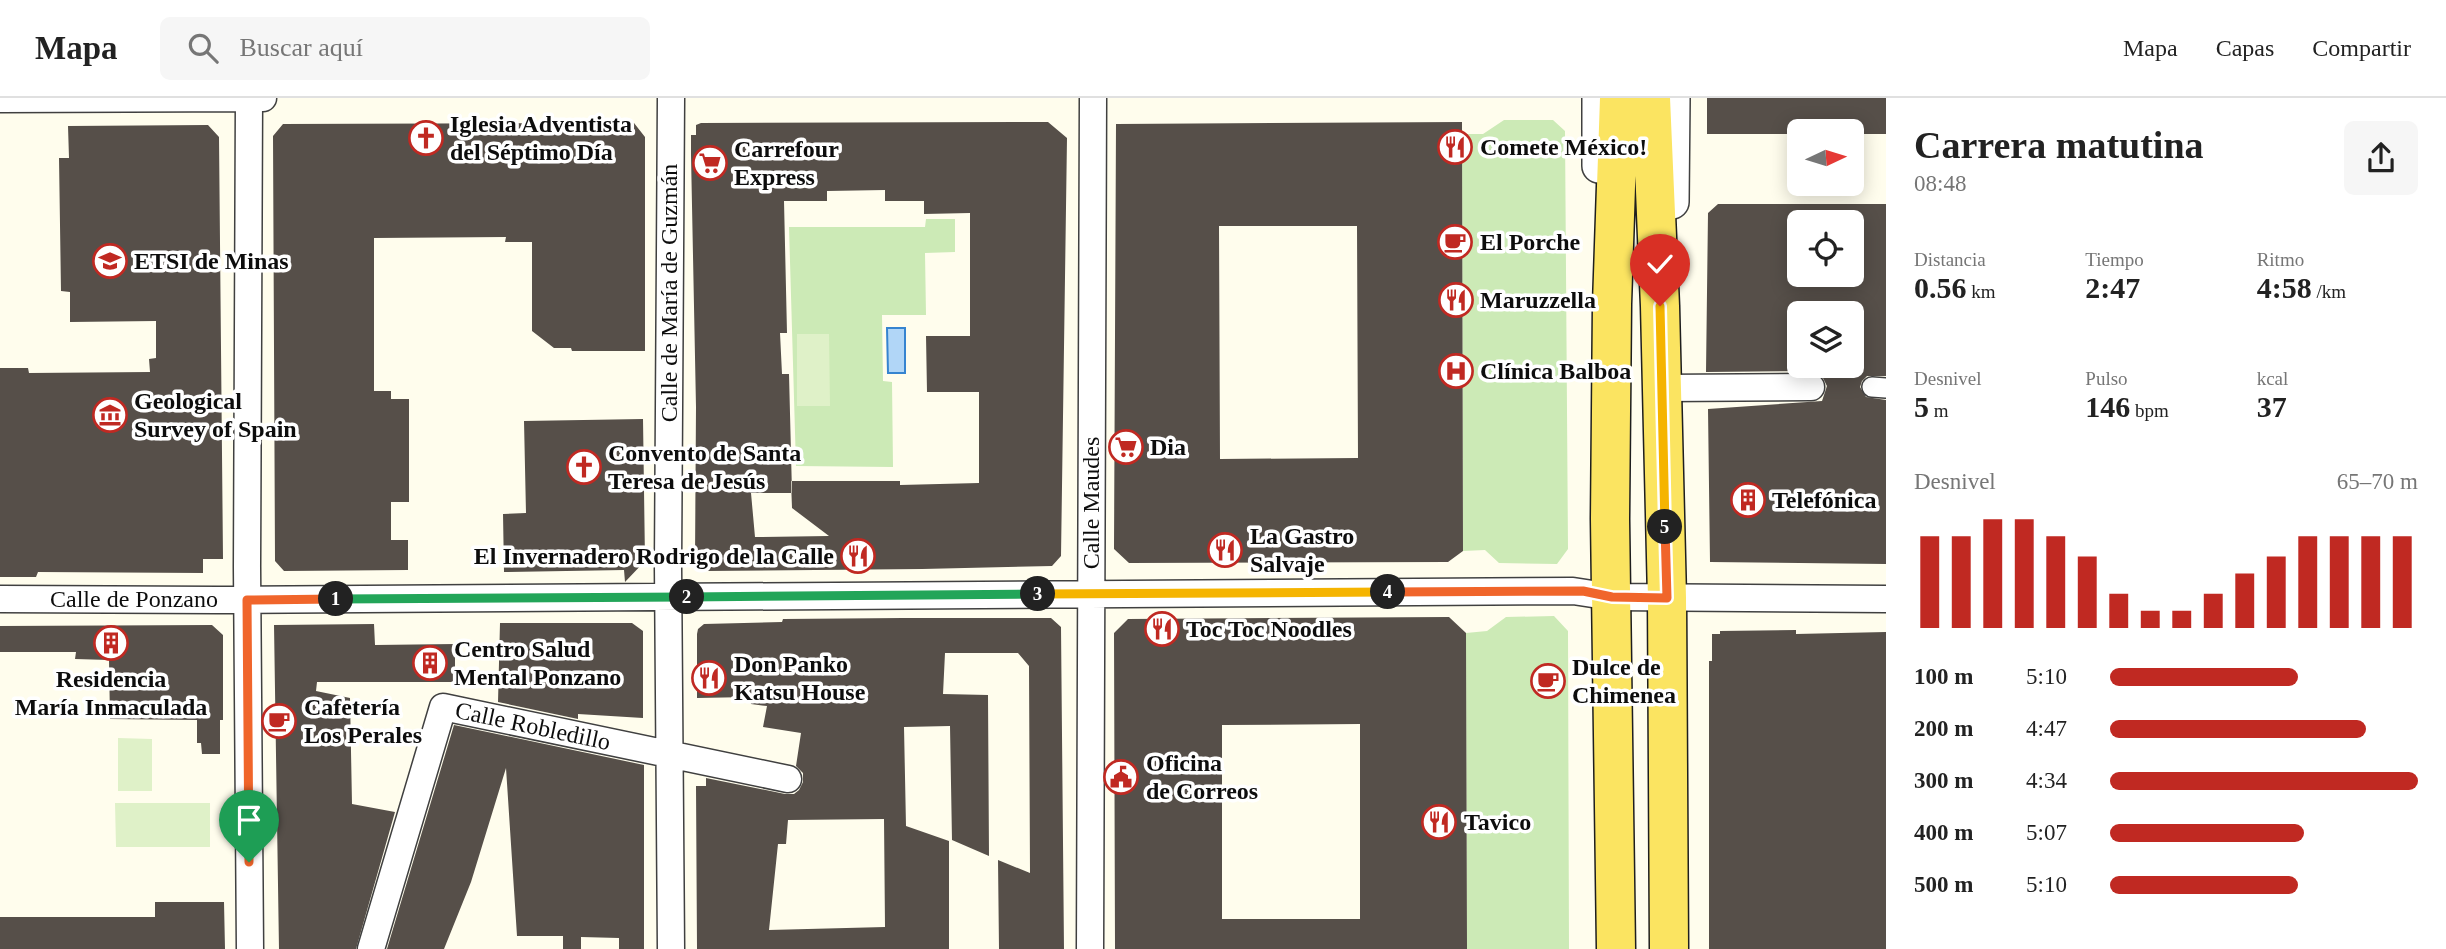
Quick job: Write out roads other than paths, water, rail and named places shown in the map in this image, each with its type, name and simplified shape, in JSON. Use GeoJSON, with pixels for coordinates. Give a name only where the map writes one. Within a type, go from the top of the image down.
{"type":"FeatureCollection","features":[{"type":"Feature","properties":{"kind":"main road"},"geometry":{"type":"LineString","coordinates":[[1651,98],[1660,306],[1667,598],[1669,949]]}},
{"type":"Feature","properties":{"kind":"main road"},"geometry":{"type":"LineString","coordinates":[[1602,100],[1612,304],[1610,519],[1616,949]]}},
{"type":"Feature","properties":{"kind":"street"},"geometry":{"type":"LineString","coordinates":[[249,98],[247,600],[250,949]]}},
{"type":"Feature","properties":{"kind":"street"},"geometry":{"type":"LineString","coordinates":[[0,99],[263,98]]}},
{"type":"Feature","properties":{"kind":"street","name":"Calle de María de Guzmán"},"geometry":{"type":"LineString","coordinates":[[671,98],[668,597],[671,949]]}},
{"type":"Feature","properties":{"kind":"street","name":"Calle Maudes"},"geometry":{"type":"LineString","coordinates":[[1090,949],[1093,98]]}},
{"type":"Feature","properties":{"kind":"street"},"geometry":{"type":"LineString","coordinates":[[1660,306],[1671,230],[1673,98]]}},
{"type":"Feature","properties":{"kind":"street"},"geometry":{"type":"LineString","coordinates":[[1662,388],[1811,387]]}},
{"type":"Feature","properties":{"kind":"street","name":"Calle de Ponzano"},"geometry":{"type":"LineString","coordinates":[[0,599],[247,600],[1573,591],[1612,597],[1886,599]]}},
{"type":"Feature","properties":{"kind":"street","name":"Calle Robledillo"},"geometry":{"type":"LineString","coordinates":[[371,949],[443,707],[788,779]]}},
{"type":"Feature","properties":{"kind":"water"},"geometry":{"type":"Polygon","coordinates":[[[887,328],[905,328],[905,373],[888,373],[887,328]]]}},
{"type":"Feature","properties":{"kind":"place","name":"Iglesia Adventista del Séptimo Día"},"geometry":{"type":"Point","coordinates":[426,138]}},
{"type":"Feature","properties":{"kind":"place","name":"Comete México!"},"geometry":{"type":"Point","coordinates":[1455,147]}},
{"type":"Feature","properties":{"kind":"place","name":"Carrefour Express"},"geometry":{"type":"Point","coordinates":[710,163]}},
{"type":"Feature","properties":{"kind":"place","name":"El Porche"},"geometry":{"type":"Point","coordinates":[1455,242]}},
{"type":"Feature","properties":{"kind":"place","name":"ETSI de Minas"},"geometry":{"type":"Point","coordinates":[110,261]}},
{"type":"Feature","properties":{"kind":"place","name":"Maruzzella"},"geometry":{"type":"Point","coordinates":[1456,300]}},
{"type":"Feature","properties":{"kind":"place","name":"Clínica Balboa"},"geometry":{"type":"Point","coordinates":[1456,371]}},
{"type":"Feature","properties":{"kind":"place","name":"Geological Survey of Spain"},"geometry":{"type":"Point","coordinates":[110,415]}},
{"type":"Feature","properties":{"kind":"place","name":"Dia"},"geometry":{"type":"Point","coordinates":[1126,447]}},
{"type":"Feature","properties":{"kind":"place","name":"Convento de Santa Teresa de Jesús"},"geometry":{"type":"Point","coordinates":[584,467]}},
{"type":"Feature","properties":{"kind":"place","name":"Telefónica"},"geometry":{"type":"Point","coordinates":[1748,500]}},
{"type":"Feature","properties":{"kind":"place","name":"La Gastro Salvaje"},"geometry":{"type":"Point","coordinates":[1225,550]}},
{"type":"Feature","properties":{"kind":"place","name":"El Invernadero Rodrigo de la Calle"},"geometry":{"type":"Point","coordinates":[858,556]}},
{"type":"Feature","properties":{"kind":"place","name":"Toc Toc Noodles"},"geometry":{"type":"Point","coordinates":[1162,629]}},
{"type":"Feature","properties":{"kind":"place","name":"Residencia María Inmaculada"},"geometry":{"type":"Point","coordinates":[111,643]}},
{"type":"Feature","properties":{"kind":"place","name":"Centro Salud Mental Ponzano"},"geometry":{"type":"Point","coordinates":[430,663]}},
{"type":"Feature","properties":{"kind":"place","name":"Don Panko Katsu House"},"geometry":{"type":"Point","coordinates":[709,678]}},
{"type":"Feature","properties":{"kind":"place","name":"Dulce de Chimenea"},"geometry":{"type":"Point","coordinates":[1548,681]}},
{"type":"Feature","properties":{"kind":"place","name":"Cafetería Los Perales"},"geometry":{"type":"Point","coordinates":[279,721]}},
{"type":"Feature","properties":{"kind":"place","name":"Oficina de Correos"},"geometry":{"type":"Point","coordinates":[1121,777]}},
{"type":"Feature","properties":{"kind":"place","name":"Tavico"},"geometry":{"type":"Point","coordinates":[1439,822]}}]}
